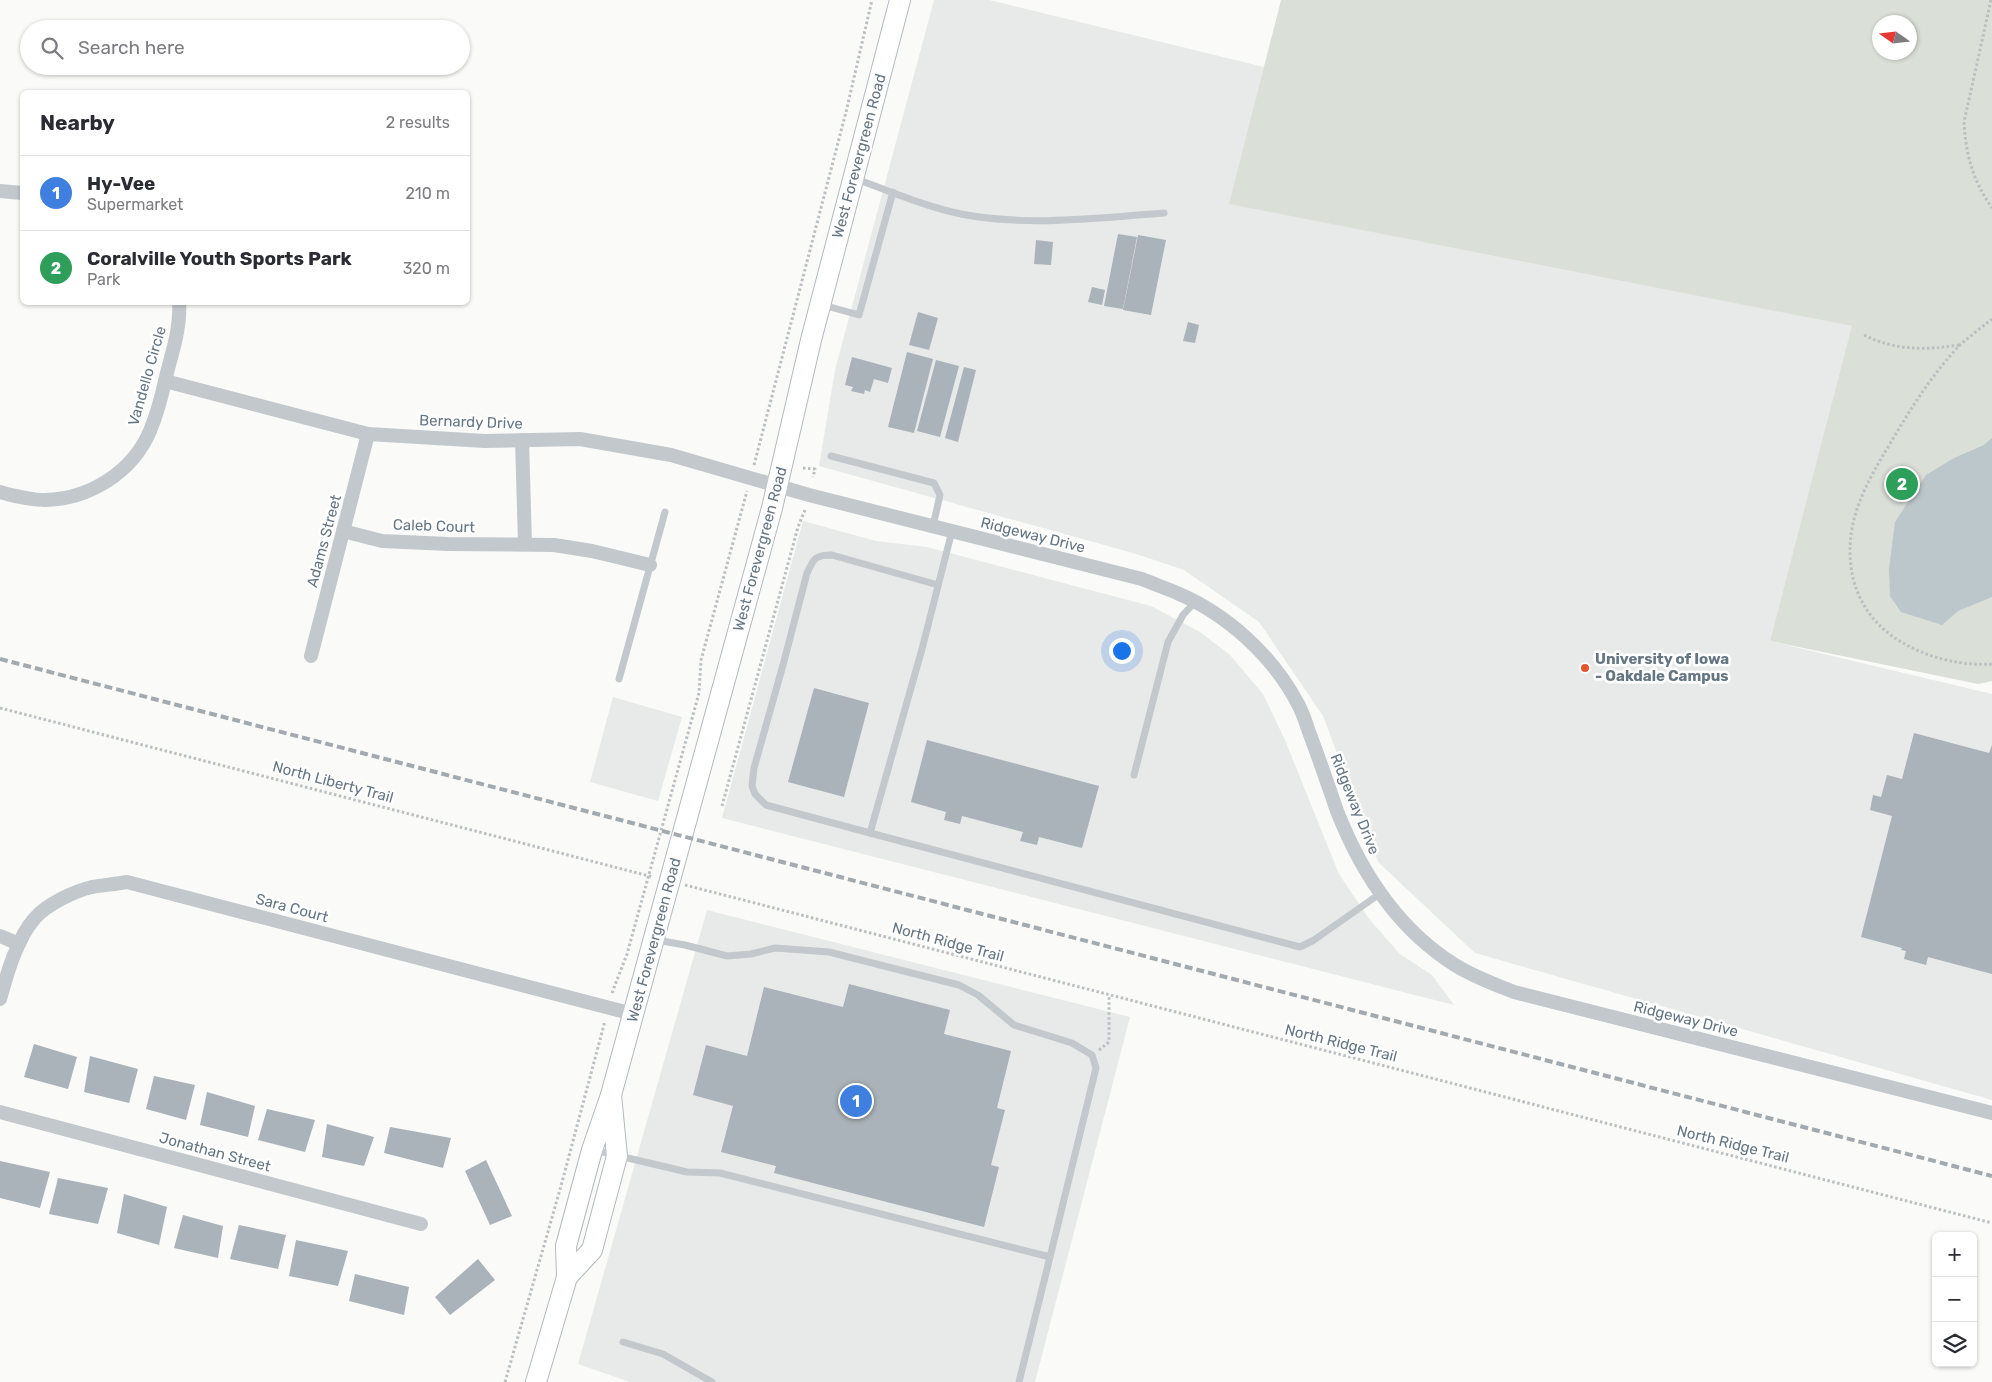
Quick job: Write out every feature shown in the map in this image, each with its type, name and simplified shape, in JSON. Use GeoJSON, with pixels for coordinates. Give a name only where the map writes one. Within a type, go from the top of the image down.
{"type":"FeatureCollection","features":[{"type":"Feature","properties":{"kind":"street","name":"West Forevergreen Road"},"geometry":{"type":"LineString","coordinates":[[536,1382],[567,1276],[566,1246],[592,1150],[611,1096],[778,486],[820,304],[900,0]]}},
{"type":"Feature","properties":{"kind":"street"},"geometry":{"type":"LineString","coordinates":[[0,191],[20,192]]}},
{"type":"Feature","properties":{"kind":"street","name":"Vandello Circle"},"geometry":{"type":"LineString","coordinates":[[0,492],[24,498],[59,499],[86,493],[107,482],[125,468],[138,453],[150,433],[178,328],[179,305]]}},
{"type":"Feature","properties":{"kind":"street","name":"Bernardy Drive"},"geometry":{"type":"LineString","coordinates":[[165,381],[368,434],[485,441],[580,439],[671,455],[778,486]]}},
{"type":"Feature","properties":{"kind":"street","name":"Adams Street"},"geometry":{"type":"LineString","coordinates":[[311,656],[368,434]]}},
{"type":"Feature","properties":{"kind":"street"},"geometry":{"type":"LineString","coordinates":[[522,440],[525,544]]}},
{"type":"Feature","properties":{"kind":"street","name":"Ridgeway Drive"},"geometry":{"type":"LineString","coordinates":[[778,486],[1142,579],[1179,593],[1209,610],[1240,633],[1266,658],[1299,704],[1338,812],[1354,849],[1381,893],[1410,928],[1455,965],[1482,979],[1514,992],[1992,1113]]}},
{"type":"Feature","properties":{"kind":"street","name":"Caleb Court"},"geometry":{"type":"LineString","coordinates":[[343,531],[382,541],[448,544],[554,544],[650,565]]}},
{"type":"Feature","properties":{"kind":"street","name":"Sara Court"},"geometry":{"type":"LineString","coordinates":[[0,999],[7,971],[18,944],[35,918],[61,899],[91,888],[127,882],[633,1014]]}},
{"type":"Feature","properties":{"kind":"street"},"geometry":{"type":"LineString","coordinates":[[0,936],[18,944]]}},
{"type":"Feature","properties":{"kind":"street","name":"West Forevergreen Road"},"geometry":{"type":"LineString","coordinates":[[567,1276],[592,1250],[618,1156],[611,1096]]}},
{"type":"Feature","properties":{"kind":"street","name":"Jonathan Street"},"geometry":{"type":"LineString","coordinates":[[0,1112],[421,1224]]}},
{"type":"Feature","properties":{"kind":"lane"},"geometry":{"type":"LineString","coordinates":[[853,178],[961,214],[993,218],[1057,220],[1164,213]]}},
{"type":"Feature","properties":{"kind":"lane"},"geometry":{"type":"LineString","coordinates":[[820,304],[860,315],[893,192]]}},
{"type":"Feature","properties":{"kind":"lane"},"geometry":{"type":"LineString","coordinates":[[831,456],[934,483],[940,495],[933,526]]}},
{"type":"Feature","properties":{"kind":"lane"},"geometry":{"type":"LineString","coordinates":[[619,679],[665,512]]}},
{"type":"Feature","properties":{"kind":"lane"},"geometry":{"type":"LineString","coordinates":[[870,833],[952,531]]}},
{"type":"Feature","properties":{"kind":"lane"},"geometry":{"type":"LineString","coordinates":[[938,585],[832,556],[820,555],[813,559],[807,573],[754,768],[752,786],[755,794],[766,805],[1300,947],[1314,940],[1381,893]]}},
{"type":"Feature","properties":{"kind":"lane"},"geometry":{"type":"LineString","coordinates":[[1134,775],[1168,642],[1183,615],[1195,602]]}},
{"type":"Feature","properties":{"kind":"lane"},"geometry":{"type":"LineString","coordinates":[[654,940],[685,945],[727,956],[751,954],[775,948],[829,952],[959,984],[978,995],[1014,1025],[1072,1043],[1092,1055],[1096,1068],[1018,1382]]}},
{"type":"Feature","properties":{"kind":"lane"},"geometry":{"type":"LineString","coordinates":[[592,1150],[687,1172],[720,1173],[1050,1257]]}},
{"type":"Feature","properties":{"kind":"lane"},"geometry":{"type":"LineString","coordinates":[[623,1342],[664,1354],[712,1382]]}},
{"type":"Feature","properties":{"kind":"path"},"geometry":{"type":"LineString","coordinates":[[754,463],[846,112],[872,0]]}},
{"type":"Feature","properties":{"kind":"path"},"geometry":{"type":"LineString","coordinates":[[1991,0],[1964,122],[1965,138],[1974,174],[1979,189],[1992,208]]}},
{"type":"Feature","properties":{"kind":"path"},"geometry":{"type":"LineString","coordinates":[[1992,318],[1960,345],[1912,405],[1865,486],[1853,521],[1850,540],[1850,562],[1857,592],[1870,617],[1884,630],[1922,653],[1963,663],[1992,664]]}},
{"type":"Feature","properties":{"kind":"path"},"geometry":{"type":"LineString","coordinates":[[1864,335],[1881,343],[1901,348],[1933,349],[1960,345]]}},
{"type":"Feature","properties":{"kind":"path"},"geometry":{"type":"LineString","coordinates":[[756,455],[763,457]]}},
{"type":"Feature","properties":{"kind":"path"},"geometry":{"type":"LineString","coordinates":[[804,468],[815,469],[813,477]]}},
{"type":"Feature","properties":{"kind":"path"},"geometry":{"type":"LineString","coordinates":[[614,988],[626,954],[699,693],[701,660],[746,494]]}},
{"type":"Feature","properties":{"kind":"path"},"geometry":{"type":"LineString","coordinates":[[722,806],[798,527],[805,510]]}},
{"type":"Feature","properties":{"kind":"path","name":"North Liberty Trail"},"geometry":{"type":"LineString","coordinates":[[0,708],[660,878]]}},
{"type":"Feature","properties":{"kind":"path","name":"North Ridge Trail"},"geometry":{"type":"LineString","coordinates":[[683,885],[1992,1223]]}},
{"type":"Feature","properties":{"kind":"path"},"geometry":{"type":"LineString","coordinates":[[1092,1055],[1109,1042],[1109,995]]}},
{"type":"Feature","properties":{"kind":"path"},"geometry":{"type":"LineString","coordinates":[[505,1382],[603,1028]]}},
{"type":"Feature","properties":{"kind":"shaded area","name":"University of Iowa - Oakdale Campus"},"geometry":{"type":"Polygon","coordinates":[[[934,0],[989,0],[1264,67],[1230,204],[1853,326],[1770,641],[1992,694],[1992,1100],[1475,953],[1378,862],[1323,716],[1259,622],[1184,570],[1133,553],[819,466],[835,370],[934,0]]]}},
{"type":"Feature","properties":{"kind":"shaded area"},"geometry":{"type":"Polygon","coordinates":[[[1281,0],[1992,0],[1992,681],[1978,684],[1770,641],[1852,326],[1229,204],[1281,0]]]}},
{"type":"Feature","properties":{"kind":"shaded area"},"geometry":{"type":"Polygon","coordinates":[[[1992,438],[1992,597],[1958,611],[1942,625],[1901,612],[1890,596],[1889,569],[1895,522],[1926,475],[1954,458],[1984,445],[1992,438]]]}},
{"type":"Feature","properties":{"kind":"shaded area"},"geometry":{"type":"Polygon","coordinates":[[[803,521],[876,541],[927,547],[1151,606],[1200,632],[1230,655],[1263,694],[1285,740],[1339,874],[1369,919],[1400,954],[1432,975],[1454,1005],[722,818],[803,521]]]}},
{"type":"Feature","properties":{"kind":"shaded area"},"geometry":{"type":"Polygon","coordinates":[[[613,697],[682,717],[658,801],[590,782],[613,697]]]}},
{"type":"Feature","properties":{"kind":"shaded area"},"geometry":{"type":"Polygon","coordinates":[[[707,910],[1130,1017],[1035,1382],[630,1382],[578,1364],[707,910]]]}},
{"type":"Feature","properties":{"kind":"building"},"geometry":{"type":"Polygon","coordinates":[[[1118,234],[1137,237],[1123,309],[1104,306],[1118,234]]]}},
{"type":"Feature","properties":{"kind":"building"},"geometry":{"type":"Polygon","coordinates":[[[1138,235],[1166,240],[1151,315],[1123,310],[1138,235]]]}},
{"type":"Feature","properties":{"kind":"building"},"geometry":{"type":"Polygon","coordinates":[[[1036,240],[1053,242],[1051,265],[1034,264],[1036,240]]]}},
{"type":"Feature","properties":{"kind":"building"},"geometry":{"type":"Polygon","coordinates":[[[1092,287],[1105,290],[1102,305],[1088,302],[1092,287]]]}},
{"type":"Feature","properties":{"kind":"building"},"geometry":{"type":"Polygon","coordinates":[[[918,312],[938,318],[929,350],[909,345],[918,312]]]}},
{"type":"Feature","properties":{"kind":"building"},"geometry":{"type":"Polygon","coordinates":[[[1188,322],[1199,325],[1195,343],[1183,341],[1188,322]]]}},
{"type":"Feature","properties":{"kind":"building"},"geometry":{"type":"Polygon","coordinates":[[[907,352],[933,359],[914,433],[888,427],[907,352]]]}},
{"type":"Feature","properties":{"kind":"building"},"geometry":{"type":"Polygon","coordinates":[[[852,357],[892,368],[888,383],[874,379],[870,392],[865,390],[864,394],[851,391],[853,387],[845,385],[852,357]]]}},
{"type":"Feature","properties":{"kind":"building"},"geometry":{"type":"Polygon","coordinates":[[[936,360],[959,366],[940,437],[917,431],[936,360]]]}},
{"type":"Feature","properties":{"kind":"building"},"geometry":{"type":"Polygon","coordinates":[[[964,367],[976,370],[958,442],[945,438],[964,367]]]}},
{"type":"Feature","properties":{"kind":"building"},"geometry":{"type":"Polygon","coordinates":[[[814,688],[869,703],[844,797],[788,782],[814,688]]]}},
{"type":"Feature","properties":{"kind":"building"},"geometry":{"type":"Polygon","coordinates":[[[1914,733],[1989,753],[1992,745],[1992,974],[1928,957],[1926,965],[1904,959],[1906,951],[1901,950],[1902,948],[1861,937],[1892,816],[1870,810],[1873,795],[1881,797],[1887,775],[1902,779],[1914,733]]]}},
{"type":"Feature","properties":{"kind":"building"},"geometry":{"type":"Polygon","coordinates":[[[927,740],[1099,786],[1082,848],[1039,837],[1037,845],[1020,841],[1023,832],[962,816],[960,824],[944,820],[946,812],[911,802],[927,740]]]}},
{"type":"Feature","properties":{"kind":"building"},"geometry":{"type":"Polygon","coordinates":[[[849,984],[950,1010],[944,1034],[1011,1051],[997,1108],[1005,1110],[991,1165],[999,1167],[984,1227],[774,1173],[776,1166],[721,1152],[733,1106],[693,1095],[706,1045],[747,1056],[764,987],[843,1007],[849,984]]]}},
{"type":"Feature","properties":{"kind":"building"},"geometry":{"type":"Polygon","coordinates":[[[34,1044],[77,1057],[68,1089],[24,1077],[34,1044]]]}},
{"type":"Feature","properties":{"kind":"building"},"geometry":{"type":"Polygon","coordinates":[[[90,1056],[138,1069],[129,1103],[84,1092],[90,1056]]]}},
{"type":"Feature","properties":{"kind":"building"},"geometry":{"type":"Polygon","coordinates":[[[154,1076],[195,1085],[186,1120],[146,1109],[154,1076]]]}},
{"type":"Feature","properties":{"kind":"building"},"geometry":{"type":"Polygon","coordinates":[[[207,1092],[255,1106],[248,1137],[200,1125],[207,1092]]]}},
{"type":"Feature","properties":{"kind":"building"},"geometry":{"type":"Polygon","coordinates":[[[267,1109],[315,1120],[305,1152],[258,1140],[267,1109]]]}},
{"type":"Feature","properties":{"kind":"building"},"geometry":{"type":"Polygon","coordinates":[[[327,1124],[374,1137],[364,1166],[322,1157],[327,1124]]]}},
{"type":"Feature","properties":{"kind":"building"},"geometry":{"type":"Polygon","coordinates":[[[390,1127],[451,1138],[443,1168],[384,1153],[390,1127]]]}},
{"type":"Feature","properties":{"kind":"building"},"geometry":{"type":"Polygon","coordinates":[[[486,1160],[512,1216],[490,1225],[465,1171],[486,1160]]]}},
{"type":"Feature","properties":{"kind":"building"},"geometry":{"type":"Polygon","coordinates":[[[0,1161],[50,1172],[40,1208],[0,1198],[0,1161]]]}},
{"type":"Feature","properties":{"kind":"building"},"geometry":{"type":"Polygon","coordinates":[[[58,1178],[108,1188],[98,1224],[49,1214],[58,1178]]]}},
{"type":"Feature","properties":{"kind":"building"},"geometry":{"type":"Polygon","coordinates":[[[124,1194],[167,1207],[159,1245],[117,1233],[124,1194]]]}},
{"type":"Feature","properties":{"kind":"building"},"geometry":{"type":"Polygon","coordinates":[[[183,1215],[223,1226],[218,1258],[174,1248],[183,1215]]]}},
{"type":"Feature","properties":{"kind":"building"},"geometry":{"type":"Polygon","coordinates":[[[239,1225],[286,1235],[278,1269],[230,1259],[239,1225]]]}},
{"type":"Feature","properties":{"kind":"building"},"geometry":{"type":"Polygon","coordinates":[[[296,1240],[348,1251],[338,1286],[289,1276],[296,1240]]]}},
{"type":"Feature","properties":{"kind":"building"},"geometry":{"type":"Polygon","coordinates":[[[478,1259],[495,1280],[450,1315],[435,1297],[478,1259]]]}},
{"type":"Feature","properties":{"kind":"building"},"geometry":{"type":"Polygon","coordinates":[[[355,1274],[409,1287],[404,1315],[349,1301],[355,1274]]]}},
{"type":"Feature","properties":{"kind":"railway"},"geometry":{"type":"LineString","coordinates":[[0,659],[1992,1176]]}},
{"type":"Feature","properties":{"kind":"place","name":"Coralville Youth Sports Park"},"geometry":{"type":"Point","coordinates":[1902,484]}},
{"type":"Feature","properties":{"kind":"place","name":"University of Iowa - Oakdale Campus"},"geometry":{"type":"Point","coordinates":[1585,668]}},
{"type":"Feature","properties":{"kind":"place","name":"Hy-Vee"},"geometry":{"type":"Point","coordinates":[856,1101]}}]}
